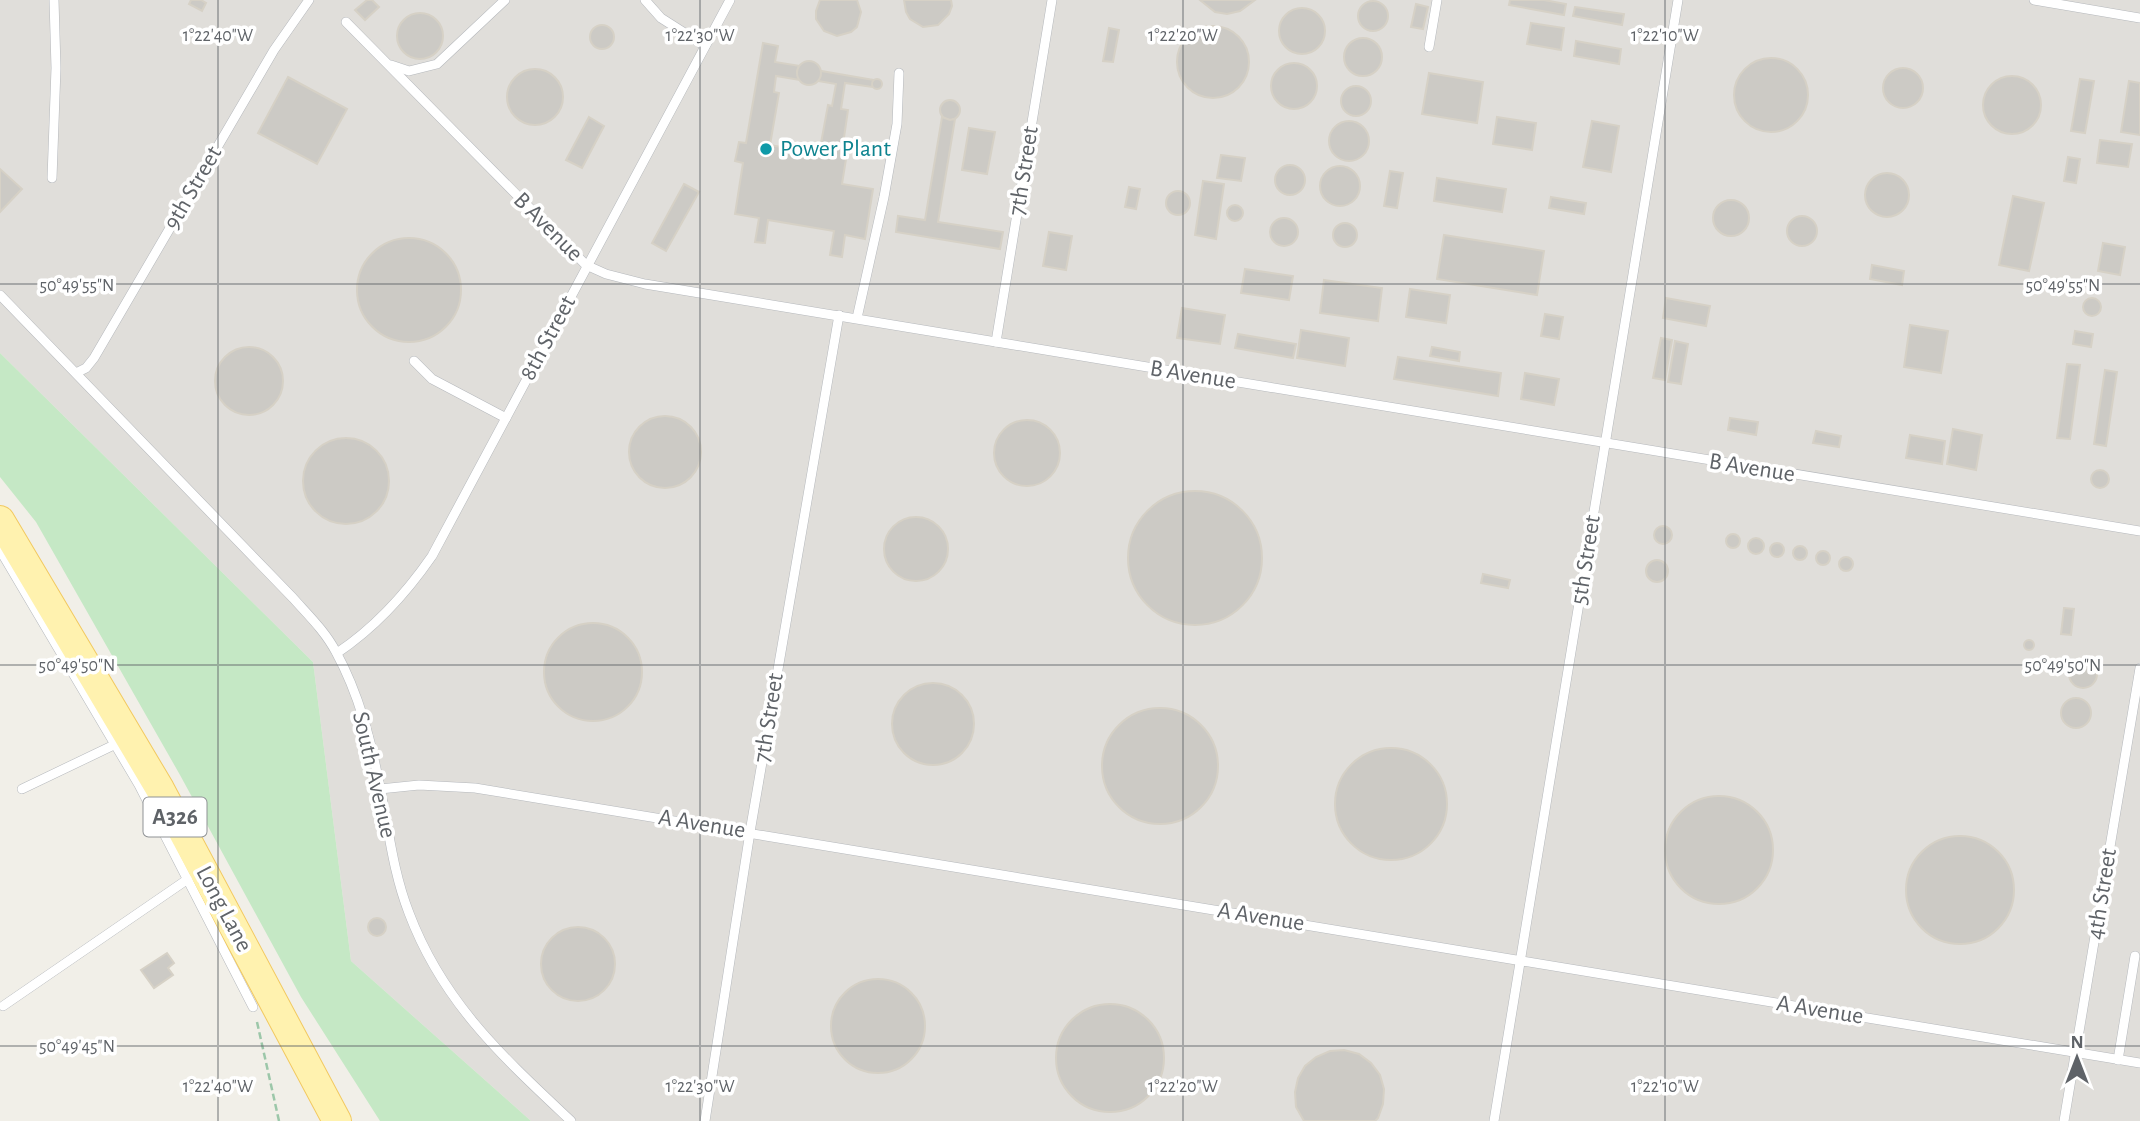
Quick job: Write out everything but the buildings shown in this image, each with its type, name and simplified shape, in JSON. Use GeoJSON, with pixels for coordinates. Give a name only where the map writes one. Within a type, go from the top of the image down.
{"type":"FeatureCollection","features":[{"type":"Feature","properties":{"kind":"main road","name":"Long Lane"},"geometry":{"type":"LineString","coordinates":[[0,520],[160,789],[337,1121]]}},
{"type":"Feature","properties":{"kind":"lane"},"geometry":{"type":"LineString","coordinates":[[52,178],[56,68],[54,0]]}},
{"type":"Feature","properties":{"kind":"lane","name":"9th Street"},"geometry":{"type":"LineString","coordinates":[[76,373],[86,369],[94,358],[274,50],[309,0]]}},
{"type":"Feature","properties":{"kind":"lane"},"geometry":{"type":"LineString","coordinates":[[386,62],[410,71],[437,64],[505,0]]}},
{"type":"Feature","properties":{"kind":"lane"},"geometry":{"type":"LineString","coordinates":[[645,0],[661,18],[705,46]]}},
{"type":"Feature","properties":{"kind":"lane","name":"8th Street"},"geometry":{"type":"LineString","coordinates":[[337,653],[379,621],[421,573],[432,556],[730,0]]}},
{"type":"Feature","properties":{"kind":"lane","name":"7th Street"},"geometry":{"type":"LineString","coordinates":[[996,342],[1052,0]]}},
{"type":"Feature","properties":{"kind":"lane"},"geometry":{"type":"LineString","coordinates":[[1429,47],[1437,0]]}},
{"type":"Feature","properties":{"kind":"lane","name":"5th Street"},"geometry":{"type":"LineString","coordinates":[[1494,1121],[1678,0]]}},
{"type":"Feature","properties":{"kind":"lane"},"geometry":{"type":"LineString","coordinates":[[2034,0],[2140,18]]}},
{"type":"Feature","properties":{"kind":"lane","name":"B Avenue"},"geometry":{"type":"LineString","coordinates":[[346,22],[586,265],[606,274],[645,284],[2140,531]]}},
{"type":"Feature","properties":{"kind":"lane"},"geometry":{"type":"LineString","coordinates":[[857,318],[897,124],[900,73]]}},
{"type":"Feature","properties":{"kind":"lane","name":"South Avenue"},"geometry":{"type":"LineString","coordinates":[[0,295],[293,598],[337,653],[364,721],[380,789],[392,860],[417,934],[438,976],[463,1011],[497,1050],[571,1121]]}},
{"type":"Feature","properties":{"kind":"lane","name":"7th Street"},"geometry":{"type":"LineString","coordinates":[[705,1121],[750,832],[839,315]]}},
{"type":"Feature","properties":{"kind":"lane"},"geometry":{"type":"LineString","coordinates":[[414,361],[432,379],[506,418]]}},
{"type":"Feature","properties":{"kind":"lane"},"geometry":{"type":"LineString","coordinates":[[0,550],[116,744],[253,1007]]}},
{"type":"Feature","properties":{"kind":"lane","name":"4th Street"},"geometry":{"type":"LineString","coordinates":[[2064,1121],[2140,668]]}},
{"type":"Feature","properties":{"kind":"lane"},"geometry":{"type":"LineString","coordinates":[[22,789],[116,744]]}},
{"type":"Feature","properties":{"kind":"lane","name":"A Avenue"},"geometry":{"type":"LineString","coordinates":[[380,789],[419,785],[475,788],[2140,1063]]}},
{"type":"Feature","properties":{"kind":"lane"},"geometry":{"type":"LineString","coordinates":[[3,1006],[188,879]]}},
{"type":"Feature","properties":{"kind":"lane"},"geometry":{"type":"LineString","coordinates":[[2118,1060],[2135,956]]}},
{"type":"Feature","properties":{"kind":"path"},"geometry":{"type":"LineString","coordinates":[[253,1007],[279,1121]]}},
{"type":"Feature","properties":{"kind":"shaded area"},"geometry":{"type":"Polygon","coordinates":[[[0,0],[2140,0],[2140,1121],[531,1121],[351,961],[313,662],[0,353],[0,0]]]}},
{"type":"Feature","properties":{"kind":"green space"},"geometry":{"type":"Polygon","coordinates":[[[0,353],[313,662],[351,961],[531,1121],[380,1121],[301,997],[180,775],[36,522],[0,477],[0,353]]]}},
{"type":"Feature","properties":{"kind":"place","name":"Power Plant"},"geometry":{"type":"Point","coordinates":[766,149]}}]}
